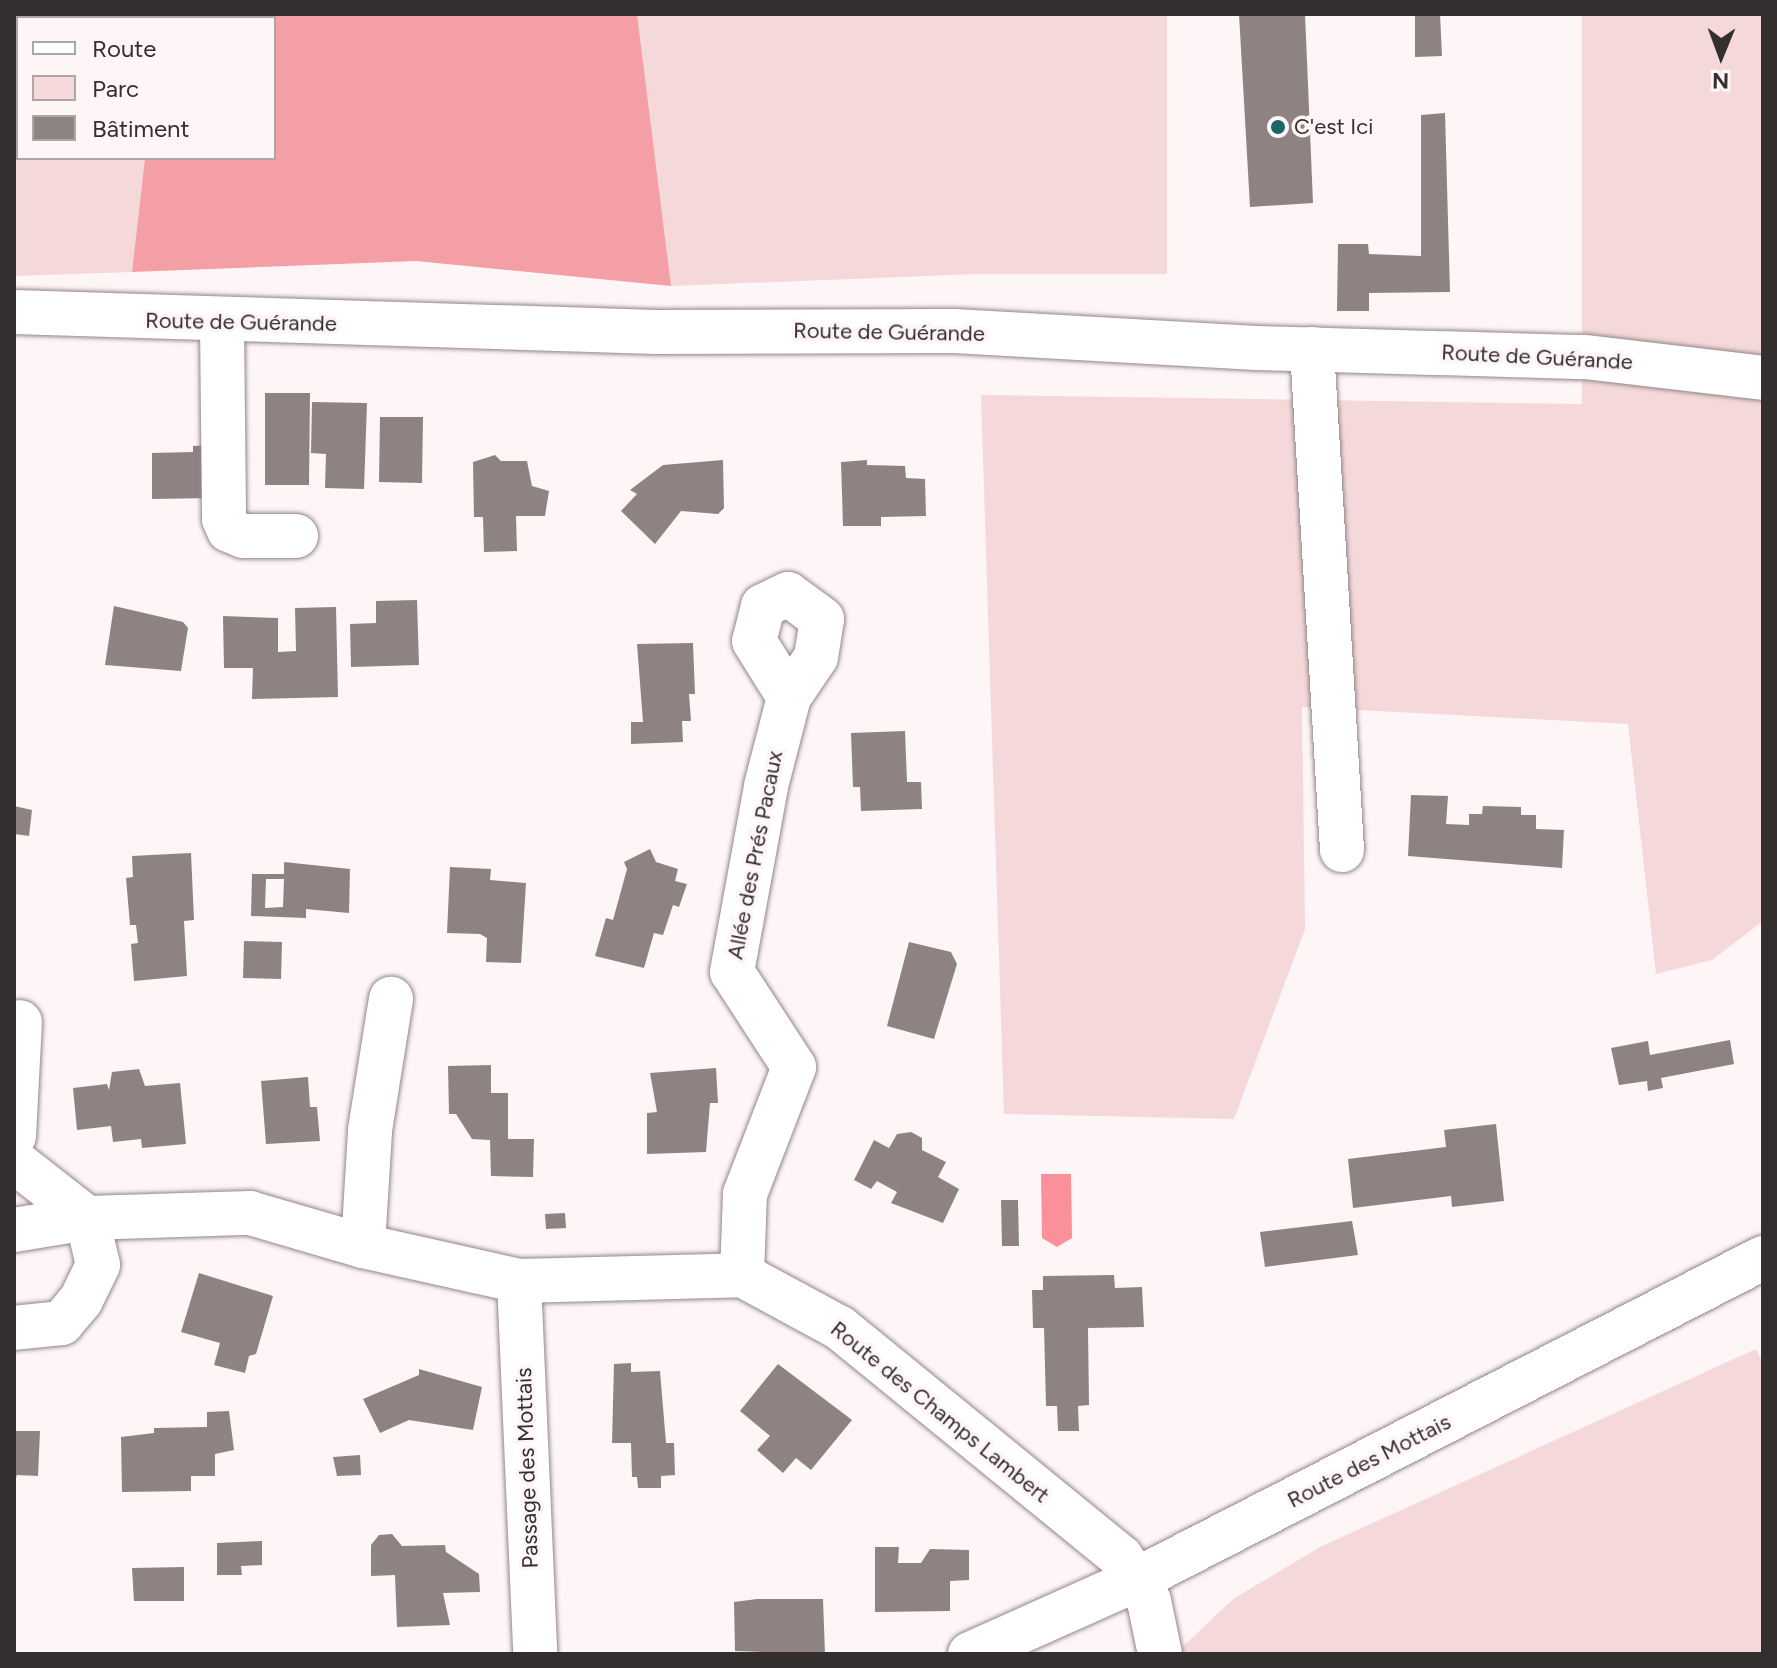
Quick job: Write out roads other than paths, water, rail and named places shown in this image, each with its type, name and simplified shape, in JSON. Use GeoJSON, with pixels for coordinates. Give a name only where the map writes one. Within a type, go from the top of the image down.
{"type":"FeatureCollection","features":[{"type":"Feature","properties":{"kind":"street","name":"Route de Guérande"},"geometry":{"type":"LineString","coordinates":[[14,312],[222,322],[656,332],[954,331],[1312,349],[1585,357],[1763,378]]}},
{"type":"Feature","properties":{"kind":"street"},"geometry":{"type":"LineString","coordinates":[[222,322],[224,519],[229,530],[243,536],[296,536]]}},
{"type":"Feature","properties":{"kind":"street"},"geometry":{"type":"LineString","coordinates":[[1312,349],[1342,850]]}},
{"type":"Feature","properties":{"kind":"street","name":"Allée des Prés Pacaux"},"geometry":{"type":"LineString","coordinates":[[742,1275],[745,1194],[794,1067],[732,972],[766,786],[789,697]]}},
{"type":"Feature","properties":{"kind":"street"},"geometry":{"type":"LineString","coordinates":[[363,1246],[370,1130],[391,999]]}},
{"type":"Feature","properties":{"kind":"street"},"geometry":{"type":"LineString","coordinates":[[14,1136],[20,1022]]}},
{"type":"Feature","properties":{"kind":"street"},"geometry":{"type":"LineString","coordinates":[[14,1161],[87,1218],[98,1265],[81,1300],[62,1323],[14,1328]]}},
{"type":"Feature","properties":{"kind":"street","name":"Route des Champs Lambert"},"geometry":{"type":"LineString","coordinates":[[14,1230],[87,1218],[250,1213],[363,1246],[519,1281],[742,1275],[840,1328],[1121,1557],[1138,1579]]}},
{"type":"Feature","properties":{"kind":"street","name":"Route des Mottais"},"geometry":{"type":"LineString","coordinates":[[970,1654],[1138,1579],[1763,1258]]}},
{"type":"Feature","properties":{"kind":"street","name":"Passage des Mottais"},"geometry":{"type":"LineString","coordinates":[[519,1281],[535,1654]]}},
{"type":"Feature","properties":{"kind":"street"},"geometry":{"type":"LineString","coordinates":[[1138,1579],[1149,1601],[1160,1654]]}},
{"type":"Feature","properties":{"kind":"place","name":"C'est Ici"},"geometry":{"type":"Point","coordinates":[1278,127]}}]}
